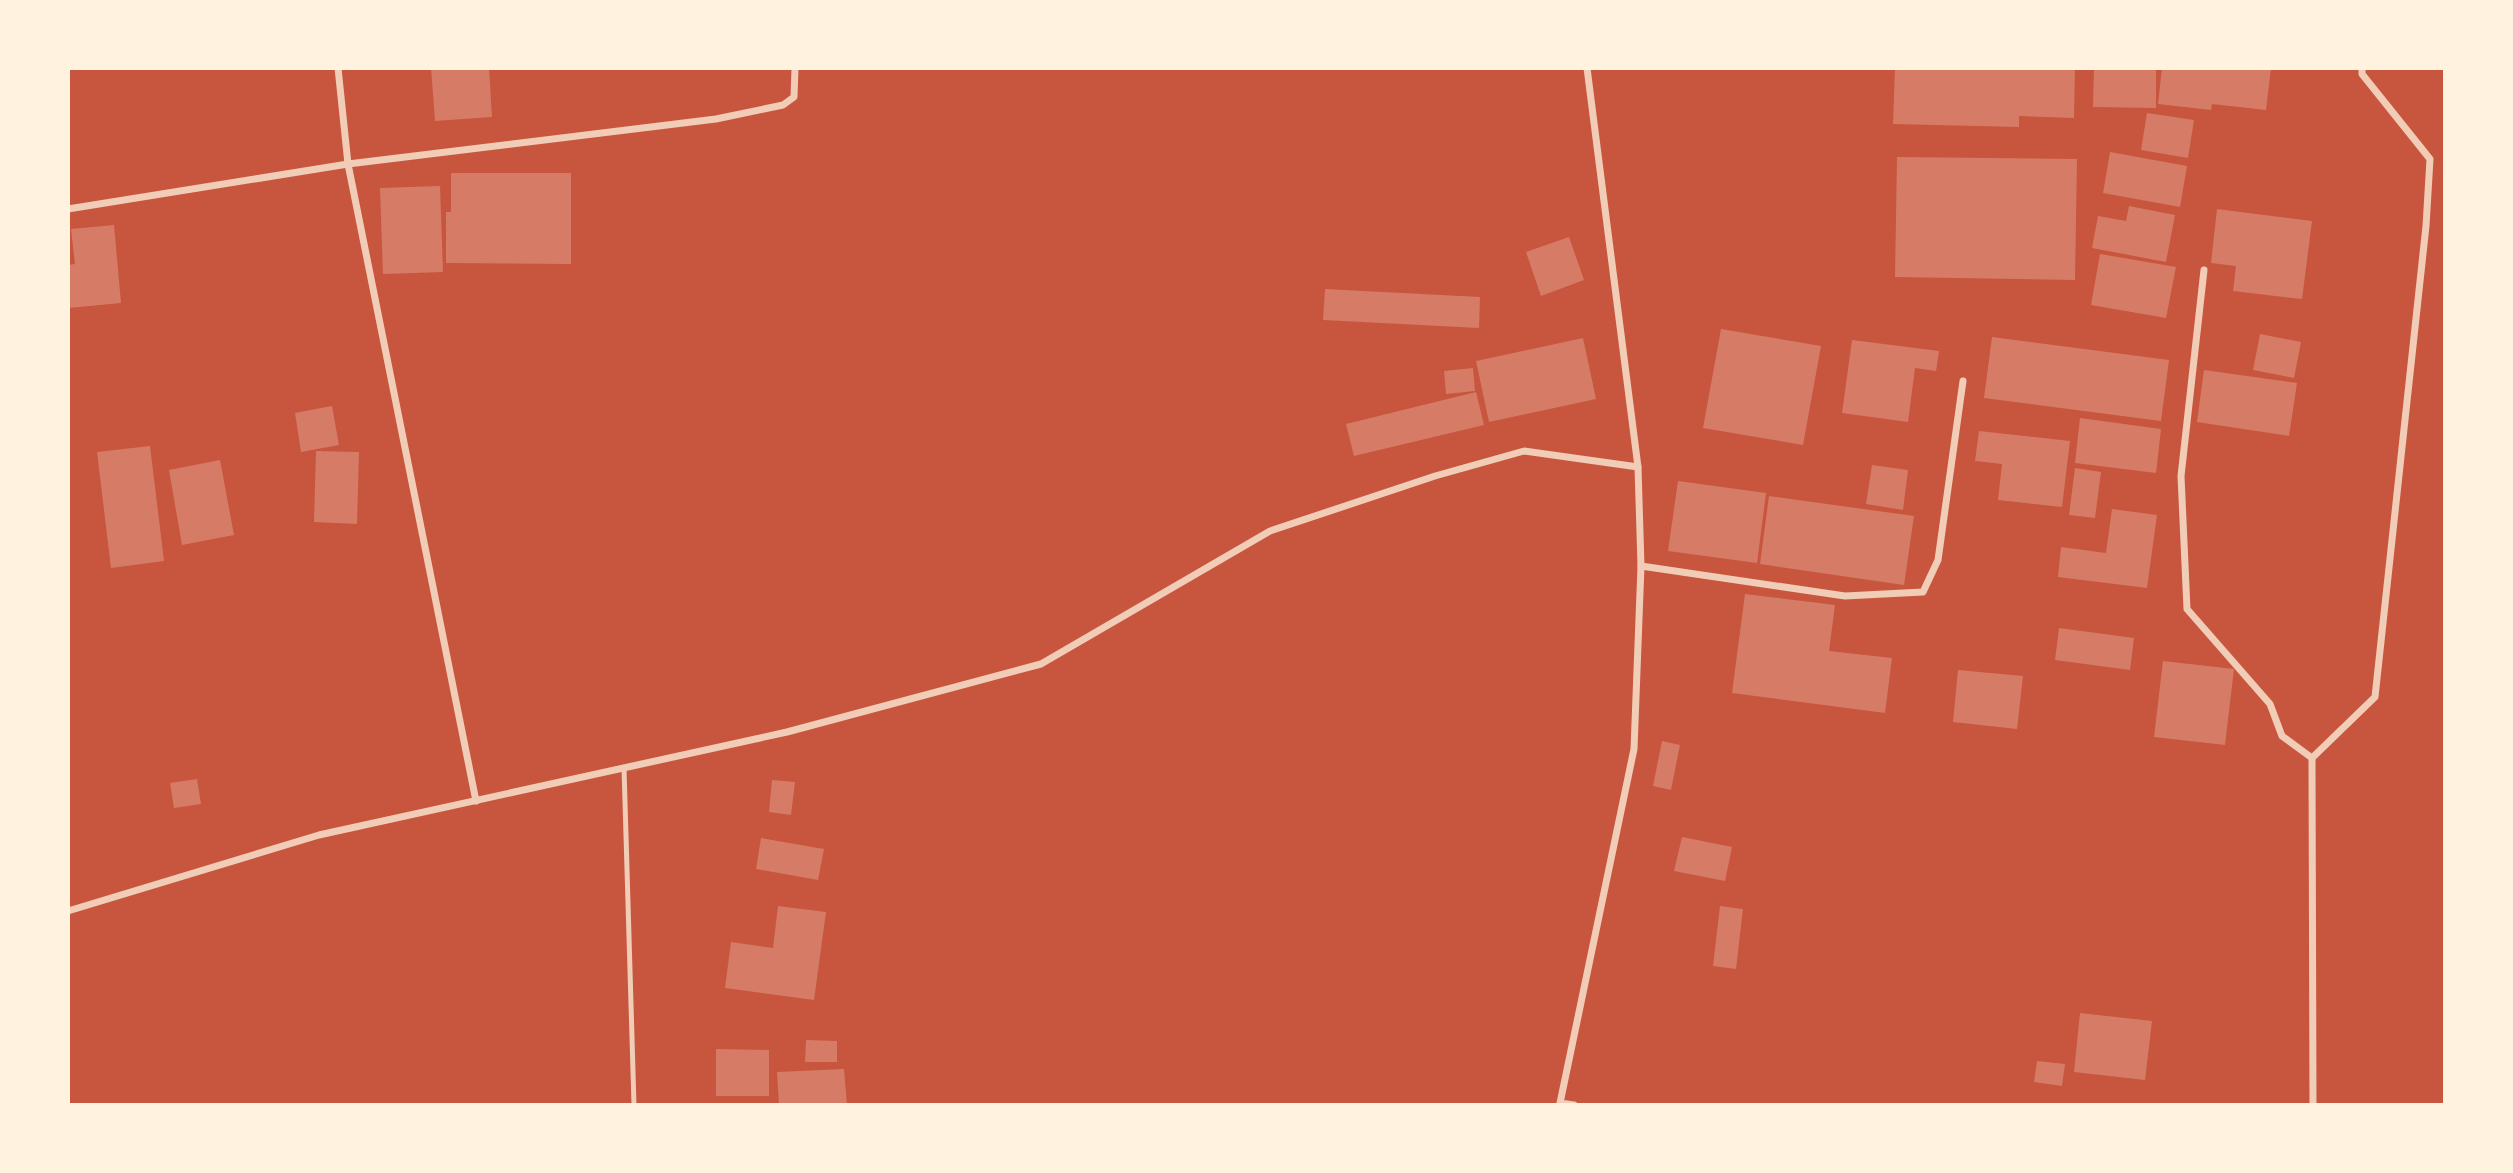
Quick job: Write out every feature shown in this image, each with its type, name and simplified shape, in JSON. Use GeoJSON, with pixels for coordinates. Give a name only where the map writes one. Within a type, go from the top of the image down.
{"type":"FeatureCollection","features":[{"type":"Feature","properties":{"kind":"street"},"geometry":{"type":"LineString","coordinates":[[338,68],[348,164],[476,801]]}},
{"type":"Feature","properties":{"kind":"street"},"geometry":{"type":"LineString","coordinates":[[68,209],[348,164],[716,119],[783,106],[794,97],[794,68]]}},
{"type":"Feature","properties":{"kind":"street"},"geometry":{"type":"LineString","coordinates":[[1574,1105],[1560,1104],[1633,749],[1641,566],[1638,467],[1587,68]]}},
{"type":"Feature","properties":{"kind":"street"},"geometry":{"type":"LineString","coordinates":[[2313,1105],[2312,758],[2375,697],[2426,226],[2430,159],[2362,74],[2362,68]]}},
{"type":"Feature","properties":{"kind":"street"},"geometry":{"type":"LineString","coordinates":[[2204,270],[2181,476],[2187,609],[2270,704],[2282,736],[2312,758]]}},
{"type":"Feature","properties":{"kind":"street"},"geometry":{"type":"LineString","coordinates":[[1641,566],[1845,596],[1923,592],[1938,560],[1963,381]]}},
{"type":"Feature","properties":{"kind":"street"},"geometry":{"type":"LineString","coordinates":[[68,911],[319,835],[787,732],[1041,664],[1270,531],[1435,476],[1524,450],[1638,467]]}},
{"type":"Feature","properties":{"kind":"lane"},"geometry":{"type":"LineString","coordinates":[[624,768],[634,1105]]}},
{"type":"Feature","properties":{"kind":"building"},"geometry":{"type":"Polygon","coordinates":[[[431,68],[489,68],[492,117],[435,121],[431,68]]]}},
{"type":"Feature","properties":{"kind":"building"},"geometry":{"type":"Polygon","coordinates":[[[1895,68],[2075,68],[2074,118],[2019,116],[2019,127],[1893,124],[1895,68]]]}},
{"type":"Feature","properties":{"kind":"building"},"geometry":{"type":"Polygon","coordinates":[[[2094,68],[2156,68],[2156,108],[2093,107],[2094,68]]]}},
{"type":"Feature","properties":{"kind":"building"},"geometry":{"type":"Polygon","coordinates":[[[2162,68],[2271,68],[2266,110],[2212,104],[2211,110],[2158,104],[2162,68]]]}},
{"type":"Feature","properties":{"kind":"building"},"geometry":{"type":"Polygon","coordinates":[[[2147,113],[2194,120],[2188,158],[2141,150],[2147,113]]]}},
{"type":"Feature","properties":{"kind":"building"},"geometry":{"type":"Polygon","coordinates":[[[2110,152],[2187,166],[2180,207],[2103,193],[2110,152]]]}},
{"type":"Feature","properties":{"kind":"building"},"geometry":{"type":"Polygon","coordinates":[[[1897,157],[2077,159],[2075,280],[1895,277],[1897,157]]]}},
{"type":"Feature","properties":{"kind":"building"},"geometry":{"type":"Polygon","coordinates":[[[451,173],[571,173],[571,264],[446,263],[446,212],[451,212],[451,173]]]}},
{"type":"Feature","properties":{"kind":"building"},"geometry":{"type":"Polygon","coordinates":[[[440,186],[443,272],[383,274],[380,188],[440,186]]]}},
{"type":"Feature","properties":{"kind":"building"},"geometry":{"type":"Polygon","coordinates":[[[2129,206],[2175,215],[2166,262],[2092,248],[2098,216],[2126,221],[2129,206]]]}},
{"type":"Feature","properties":{"kind":"building"},"geometry":{"type":"Polygon","coordinates":[[[2217,209],[2312,221],[2302,299],[2233,291],[2236,266],[2211,263],[2217,209]]]}},
{"type":"Feature","properties":{"kind":"building"},"geometry":{"type":"Polygon","coordinates":[[[114,225],[121,303],[68,308],[68,265],[75,264],[71,229],[114,225]]]}},
{"type":"Feature","properties":{"kind":"building"},"geometry":{"type":"Polygon","coordinates":[[[1569,237],[1584,280],[1541,296],[1526,252],[1569,237]]]}},
{"type":"Feature","properties":{"kind":"building"},"geometry":{"type":"Polygon","coordinates":[[[2100,254],[2176,267],[2166,318],[2091,305],[2100,254]]]}},
{"type":"Feature","properties":{"kind":"building"},"geometry":{"type":"Polygon","coordinates":[[[1325,289],[1480,297],[1479,328],[1323,320],[1325,289]]]}},
{"type":"Feature","properties":{"kind":"building"},"geometry":{"type":"Polygon","coordinates":[[[1721,329],[1821,346],[1803,445],[1703,428],[1721,329]]]}},
{"type":"Feature","properties":{"kind":"building"},"geometry":{"type":"Polygon","coordinates":[[[2260,334],[2301,342],[2294,378],[2253,370],[2260,334]]]}},
{"type":"Feature","properties":{"kind":"building"},"geometry":{"type":"Polygon","coordinates":[[[1992,337],[2169,360],[2161,421],[1984,398],[1992,337]]]}},
{"type":"Feature","properties":{"kind":"building"},"geometry":{"type":"Polygon","coordinates":[[[1583,338],[1596,399],[1489,422],[1476,361],[1583,338]]]}},
{"type":"Feature","properties":{"kind":"building"},"geometry":{"type":"Polygon","coordinates":[[[1852,340],[1939,351],[1936,371],[1915,368],[1908,422],[1842,413],[1852,340]]]}},
{"type":"Feature","properties":{"kind":"building"},"geometry":{"type":"Polygon","coordinates":[[[1473,368],[1475,391],[1446,394],[1444,371],[1473,368]]]}},
{"type":"Feature","properties":{"kind":"building"},"geometry":{"type":"Polygon","coordinates":[[[2204,370],[2297,383],[2289,436],[2197,422],[2204,370]]]}},
{"type":"Feature","properties":{"kind":"building"},"geometry":{"type":"Polygon","coordinates":[[[1476,392],[1484,425],[1354,456],[1346,424],[1476,392]]]}},
{"type":"Feature","properties":{"kind":"building"},"geometry":{"type":"Polygon","coordinates":[[[332,406],[339,445],[301,452],[295,413],[332,406]]]}},
{"type":"Feature","properties":{"kind":"building"},"geometry":{"type":"Polygon","coordinates":[[[2080,418],[2161,429],[2156,473],[2075,463],[2080,418]]]}},
{"type":"Feature","properties":{"kind":"building"},"geometry":{"type":"Polygon","coordinates":[[[1979,431],[2070,441],[2062,507],[1998,500],[2002,464],[1975,461],[1979,431]]]}},
{"type":"Feature","properties":{"kind":"building"},"geometry":{"type":"Polygon","coordinates":[[[150,446],[164,561],[111,568],[97,452],[150,446]]]}},
{"type":"Feature","properties":{"kind":"building"},"geometry":{"type":"Polygon","coordinates":[[[316,451],[359,452],[357,524],[314,522],[316,451]]]}},
{"type":"Feature","properties":{"kind":"building"},"geometry":{"type":"Polygon","coordinates":[[[220,460],[234,535],[182,545],[169,470],[220,460]]]}},
{"type":"Feature","properties":{"kind":"building"},"geometry":{"type":"Polygon","coordinates":[[[1872,465],[1908,470],[1903,510],[1866,504],[1872,465]]]}},
{"type":"Feature","properties":{"kind":"building"},"geometry":{"type":"Polygon","coordinates":[[[2075,468],[2101,472],[2095,518],[2069,515],[2075,468]]]}},
{"type":"Feature","properties":{"kind":"building"},"geometry":{"type":"Polygon","coordinates":[[[1678,481],[1766,493],[1757,563],[1668,551],[1678,481]]]}},
{"type":"Feature","properties":{"kind":"building"},"geometry":{"type":"Polygon","coordinates":[[[1769,496],[1914,516],[1904,585],[1760,564],[1769,496]]]}},
{"type":"Feature","properties":{"kind":"building"},"geometry":{"type":"Polygon","coordinates":[[[2112,509],[2157,515],[2147,588],[2058,577],[2061,547],[2106,553],[2112,509]]]}},
{"type":"Feature","properties":{"kind":"building"},"geometry":{"type":"Polygon","coordinates":[[[1745,594],[1835,605],[1829,651],[1892,658],[1885,713],[1732,693],[1745,594]]]}},
{"type":"Feature","properties":{"kind":"building"},"geometry":{"type":"Polygon","coordinates":[[[2059,628],[2134,638],[2130,670],[2055,660],[2059,628]]]}},
{"type":"Feature","properties":{"kind":"building"},"geometry":{"type":"Polygon","coordinates":[[[2163,661],[2234,669],[2225,745],[2154,737],[2163,661]]]}},
{"type":"Feature","properties":{"kind":"building"},"geometry":{"type":"Polygon","coordinates":[[[1958,670],[2023,676],[2017,729],[1953,722],[1958,670]]]}},
{"type":"Feature","properties":{"kind":"building"},"geometry":{"type":"Polygon","coordinates":[[[1662,741],[1680,745],[1671,790],[1653,786],[1662,741]]]}},
{"type":"Feature","properties":{"kind":"building"},"geometry":{"type":"Polygon","coordinates":[[[197,779],[201,804],[174,808],[170,783],[197,779]]]}},
{"type":"Feature","properties":{"kind":"building"},"geometry":{"type":"Polygon","coordinates":[[[772,780],[795,782],[791,815],[769,812],[772,780]]]}},
{"type":"Feature","properties":{"kind":"building"},"geometry":{"type":"Polygon","coordinates":[[[1682,837],[1732,847],[1725,881],[1674,871],[1682,837]]]}},
{"type":"Feature","properties":{"kind":"building"},"geometry":{"type":"Polygon","coordinates":[[[761,838],[824,849],[818,880],[756,869],[761,838]]]}},
{"type":"Feature","properties":{"kind":"building"},"geometry":{"type":"Polygon","coordinates":[[[778,906],[826,912],[814,1000],[725,988],[731,942],[773,948],[778,906]]]}},
{"type":"Feature","properties":{"kind":"building"},"geometry":{"type":"Polygon","coordinates":[[[1720,906],[1743,909],[1736,969],[1713,966],[1720,906]]]}},
{"type":"Feature","properties":{"kind":"building"},"geometry":{"type":"Polygon","coordinates":[[[2080,1013],[2152,1021],[2145,1080],[2074,1072],[2080,1013]]]}},
{"type":"Feature","properties":{"kind":"building"},"geometry":{"type":"Polygon","coordinates":[[[806,1040],[837,1041],[837,1062],[805,1062],[806,1040]]]}},
{"type":"Feature","properties":{"kind":"building"},"geometry":{"type":"Polygon","coordinates":[[[716,1049],[769,1050],[769,1096],[716,1096],[716,1049]]]}},
{"type":"Feature","properties":{"kind":"building"},"geometry":{"type":"Polygon","coordinates":[[[2037,1061],[2065,1064],[2062,1086],[2034,1082],[2037,1061]]]}},
{"type":"Feature","properties":{"kind":"building"},"geometry":{"type":"Polygon","coordinates":[[[844,1069],[847,1105],[779,1105],[777,1072],[844,1069]]]}}]}
